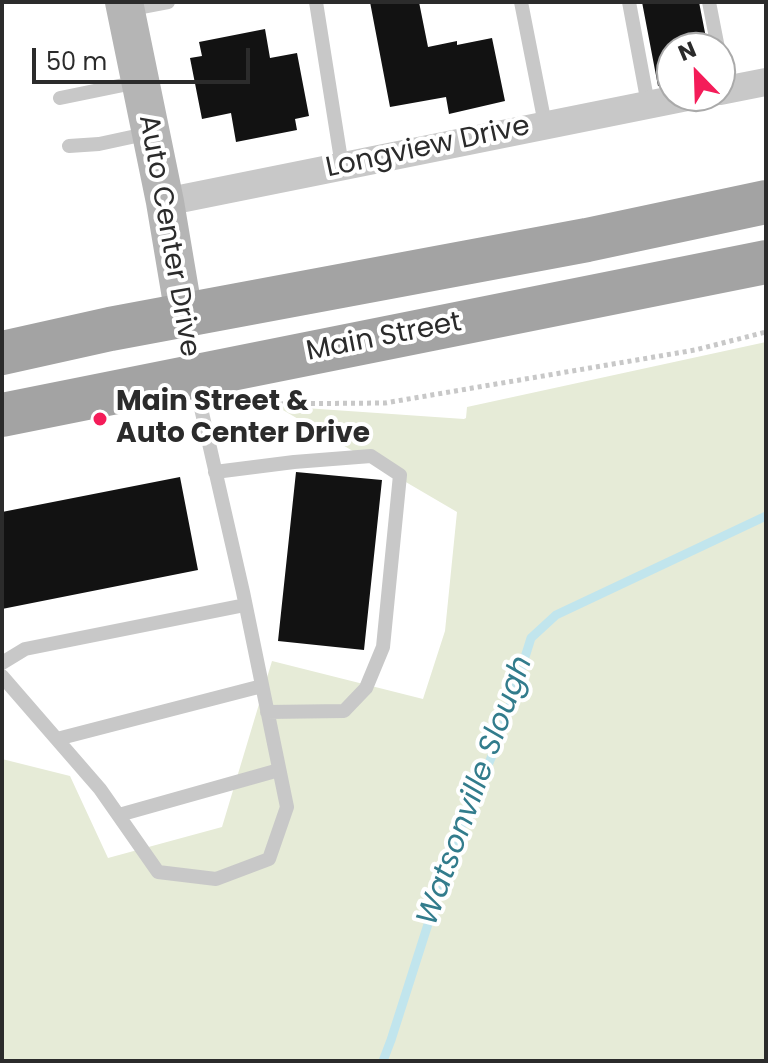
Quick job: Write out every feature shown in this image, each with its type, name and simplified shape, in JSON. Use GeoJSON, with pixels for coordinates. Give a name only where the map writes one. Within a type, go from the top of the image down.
{"type":"FeatureCollection","features":[{"type":"Feature","properties":{"kind":"main road","name":"Main Street"},"geometry":{"type":"LineString","coordinates":[[2,353],[184,315],[587,240],[766,202]]}},
{"type":"Feature","properties":{"kind":"main road","name":"Main Street"},"geometry":{"type":"LineString","coordinates":[[2,415],[766,262]]}},
{"type":"Feature","properties":{"kind":"main road","name":"Auto Center Drive"},"geometry":{"type":"LineString","coordinates":[[184,315],[194,376]]}},
{"type":"Feature","properties":{"kind":"street","name":"Auto Center Drive"},"geometry":{"type":"LineString","coordinates":[[124,6],[165,202],[184,315]]}},
{"type":"Feature","properties":{"kind":"street"},"geometry":{"type":"LineString","coordinates":[[736,88],[766,82]]}},
{"type":"Feature","properties":{"kind":"street","name":"Longview Drive"},"geometry":{"type":"LineString","coordinates":[[165,202],[656,103]]}},
{"type":"Feature","properties":{"kind":"lane"},"geometry":{"type":"LineString","coordinates":[[124,6],[168,2]]}},
{"type":"Feature","properties":{"kind":"lane"},"geometry":{"type":"LineString","coordinates":[[316,2],[342,166]]}},
{"type":"Feature","properties":{"kind":"lane"},"geometry":{"type":"LineString","coordinates":[[521,2],[545,124]]}},
{"type":"Feature","properties":{"kind":"lane"},"geometry":{"type":"LineString","coordinates":[[629,2],[648,104]]}},
{"type":"Feature","properties":{"kind":"lane"},"geometry":{"type":"LineString","coordinates":[[709,2],[715,32]]}},
{"type":"Feature","properties":{"kind":"lane"},"geometry":{"type":"LineString","coordinates":[[60,98],[140,81]]}},
{"type":"Feature","properties":{"kind":"lane"},"geometry":{"type":"LineString","coordinates":[[69,146],[99,144],[150,133]]}},
{"type":"Feature","properties":{"kind":"lane"},"geometry":{"type":"LineString","coordinates":[[2,676],[100,789],[158,872],[216,879],[269,859],[287,807],[194,376]]}},
{"type":"Feature","properties":{"kind":"lane"},"geometry":{"type":"LineString","coordinates":[[215,472],[371,456],[400,475],[383,647],[366,688],[344,711],[267,712]]}},
{"type":"Feature","properties":{"kind":"lane"},"geometry":{"type":"LineString","coordinates":[[2,663],[25,649],[245,605]]}},
{"type":"Feature","properties":{"kind":"lane"},"geometry":{"type":"LineString","coordinates":[[57,739],[262,686]]}},
{"type":"Feature","properties":{"kind":"lane"},"geometry":{"type":"LineString","coordinates":[[119,815],[279,770]]}},
{"type":"Feature","properties":{"kind":"path"},"geometry":{"type":"LineString","coordinates":[[253,404],[385,403],[695,350],[766,332]]}},
{"type":"Feature","properties":{"kind":"green space"},"geometry":{"type":"Polygon","coordinates":[[[766,342],[766,1061],[2,1061],[2,759],[70,776],[108,858],[222,827],[272,661],[423,699],[445,631],[457,512],[276,406],[464,419],[467,407],[766,342]]]}},
{"type":"Feature","properties":{"kind":"building"},"geometry":{"type":"Polygon","coordinates":[[[370,2],[419,2],[428,47],[492,38],[505,101],[449,114],[446,97],[390,107],[370,2]]]}},
{"type":"Feature","properties":{"kind":"building"},"geometry":{"type":"Polygon","coordinates":[[[642,2],[699,2],[705,32],[656,32],[656,76],[642,2]]]}},
{"type":"Feature","properties":{"kind":"building"},"geometry":{"type":"Polygon","coordinates":[[[265,29],[270,58],[297,53],[309,116],[295,119],[297,130],[236,142],[231,113],[202,119],[190,58],[202,56],[199,42],[265,29]]]}},
{"type":"Feature","properties":{"kind":"building"},"geometry":{"type":"Polygon","coordinates":[[[296,472],[382,480],[364,650],[278,641],[296,472]]]}},
{"type":"Feature","properties":{"kind":"building"},"geometry":{"type":"Polygon","coordinates":[[[180,477],[198,570],[2,609],[2,512],[180,477]]]}},
{"type":"Feature","properties":{"kind":"waterway","name":"Watsonville Slough"},"geometry":{"type":"LineString","coordinates":[[383,1061],[452,849],[500,737],[531,638],[556,615],[766,516]]}},
{"type":"Feature","properties":{"kind":"place","name":"Main Street & Auto Center Drive"},"geometry":{"type":"Point","coordinates":[100,419]}}]}
